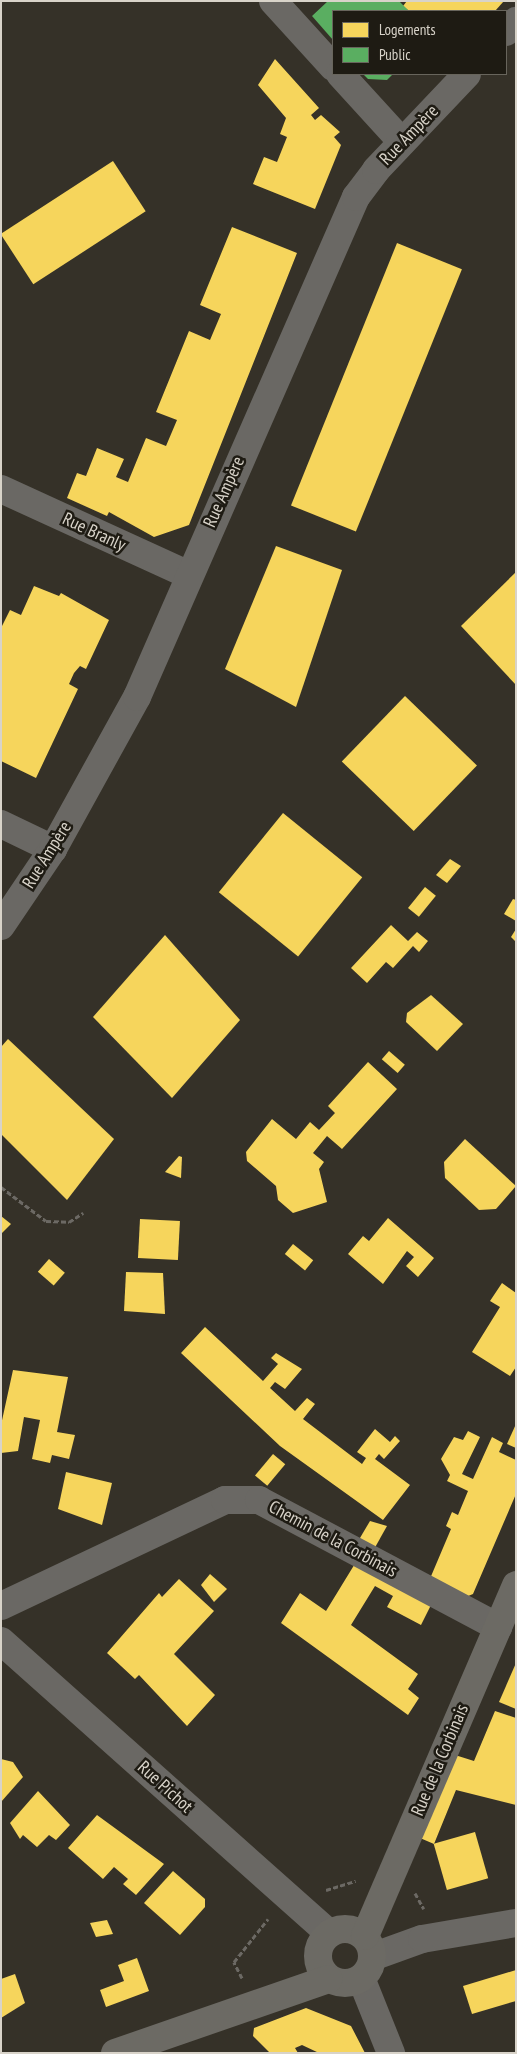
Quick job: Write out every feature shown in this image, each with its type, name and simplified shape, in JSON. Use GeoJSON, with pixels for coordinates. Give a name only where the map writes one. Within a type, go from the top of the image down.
{"type":"FeatureCollection","features":[{"type":"Feature","properties":{"kind":"street"},"geometry":{"type":"LineString","coordinates":[[273,1],[332,66]]}},
{"type":"Feature","properties":{"kind":"street"},"geometry":{"type":"LineString","coordinates":[[507,31],[516,22]]}},
{"type":"Feature","properties":{"kind":"street"},"geometry":{"type":"LineString","coordinates":[[341,75],[402,142]]}},
{"type":"Feature","properties":{"kind":"street","name":"Rue Ampère"},"geometry":{"type":"LineString","coordinates":[[1,926],[53,849],[137,697],[187,574],[356,197],[402,142],[466,75]]}},
{"type":"Feature","properties":{"kind":"street","name":"Rue Branly"},"geometry":{"type":"LineString","coordinates":[[1,489],[187,574]]}},
{"type":"Feature","properties":{"kind":"street"},"geometry":{"type":"LineString","coordinates":[[1,824],[53,849]]}},
{"type":"Feature","properties":{"kind":"street","name":"Chemin de la Corbinais"},"geometry":{"type":"LineString","coordinates":[[1,1606],[226,1500],[259,1500],[498,1626]]}},
{"type":"Feature","properties":{"kind":"street","name":"Rue de la Corbinais"},"geometry":{"type":"LineString","coordinates":[[366,1957],[516,1585]]}},
{"type":"Feature","properties":{"kind":"street","name":"Rue Pichot"},"geometry":{"type":"LineString","coordinates":[[1,1641],[329,1934]]}},
{"type":"Feature","properties":{"kind":"street"},"geometry":{"type":"LineString","coordinates":[[115,2053],[329,1979],[347,1983],[366,1957],[422,1939],[513,1927]]}},
{"type":"Feature","properties":{"kind":"street"},"geometry":{"type":"LineString","coordinates":[[329,1979],[318,1963],[318,1953],[329,1934],[348,1928],[366,1957],[391,2053]]}},
{"type":"Feature","properties":{"kind":"path"},"geometry":{"type":"LineString","coordinates":[[1,1187],[46,1221],[69,1222],[83,1213]]}},
{"type":"Feature","properties":{"kind":"building: Logements"},"geometry":{"type":"Polygon","coordinates":[[[407,1],[504,1],[496,10],[408,10],[403,6],[407,1]]]}},
{"type":"Feature","properties":{"kind":"building: Logements"},"geometry":{"type":"Polygon","coordinates":[[[275,59],[319,108],[311,115],[315,120],[321,115],[340,132],[334,137],[341,145],[315,209],[253,184],[264,157],[277,162],[287,137],[280,134],[286,118],[258,85],[275,59]]]}},
{"type":"Feature","properties":{"kind":"building: Logements"},"geometry":{"type":"Polygon","coordinates":[[[113,161],[146,211],[33,284],[1,234],[113,161]]]}},
{"type":"Feature","properties":{"kind":"building: Logements"},"geometry":{"type":"Polygon","coordinates":[[[232,227],[297,253],[189,525],[154,537],[109,512],[107,516],[67,498],[77,473],[86,476],[97,448],[124,459],[116,477],[128,482],[146,438],[166,446],[177,420],[156,412],[189,331],[210,340],[221,314],[200,305],[232,227]]]}},
{"type":"Feature","properties":{"kind":"building: Logements"},"geometry":{"type":"Polygon","coordinates":[[[397,243],[462,269],[356,532],[291,505],[397,243]]]}},
{"type":"Feature","properties":{"kind":"building: Logements"},"geometry":{"type":"Polygon","coordinates":[[[276,546],[342,570],[296,707],[225,669],[276,546]]]}},
{"type":"Feature","properties":{"kind":"building: Logements"},"geometry":{"type":"Polygon","coordinates":[[[516,572],[516,685],[461,626],[516,572]]]}},
{"type":"Feature","properties":{"kind":"building: Logements"},"geometry":{"type":"Polygon","coordinates":[[[34,586],[59,596],[61,593],[109,620],[86,669],[80,666],[74,673],[69,684],[78,689],[36,778],[1,761],[1,628],[10,610],[21,615],[34,586]]]}},
{"type":"Feature","properties":{"kind":"building: Logements"},"geometry":{"type":"Polygon","coordinates":[[[405,696],[477,765],[414,831],[342,761],[405,696]]]}},
{"type":"Feature","properties":{"kind":"building: Logements"},"geometry":{"type":"Polygon","coordinates":[[[283,813],[362,877],[298,956],[219,892],[283,813]]]}},
{"type":"Feature","properties":{"kind":"building: Logements"},"geometry":{"type":"Polygon","coordinates":[[[450,859],[461,866],[447,883],[436,875],[450,859]]]}},
{"type":"Feature","properties":{"kind":"building: Logements"},"geometry":{"type":"Polygon","coordinates":[[[425,887],[436,896],[419,917],[408,908],[425,887]]]}},
{"type":"Feature","properties":{"kind":"building: Logements"},"geometry":{"type":"Polygon","coordinates":[[[513,899],[516,900],[516,921],[504,914],[513,899]]]}},
{"type":"Feature","properties":{"kind":"building: Logements"},"geometry":{"type":"Polygon","coordinates":[[[391,925],[408,941],[417,932],[428,941],[419,952],[413,946],[393,968],[386,962],[367,983],[351,968],[391,925]]]}},
{"type":"Feature","properties":{"kind":"building: Logements"},"geometry":{"type":"Polygon","coordinates":[[[516,929],[516,942],[511,937],[516,929]]]}},
{"type":"Feature","properties":{"kind":"building: Logements"},"geometry":{"type":"Polygon","coordinates":[[[165,935],[240,1020],[172,1098],[93,1017],[165,935]]]}},
{"type":"Feature","properties":{"kind":"building: Logements"},"geometry":{"type":"Polygon","coordinates":[[[431,995],[463,1024],[437,1051],[406,1022],[407,1013],[431,995]]]}},
{"type":"Feature","properties":{"kind":"building: Logements"},"geometry":{"type":"Polygon","coordinates":[[[8,1039],[114,1139],[67,1200],[1,1134],[1,1047],[8,1039]]]}},
{"type":"Feature","properties":{"kind":"building: Logements"},"geometry":{"type":"Polygon","coordinates":[[[389,1051],[405,1065],[398,1073],[382,1059],[389,1051]]]}},
{"type":"Feature","properties":{"kind":"building: Logements"},"geometry":{"type":"Polygon","coordinates":[[[368,1062],[397,1089],[342,1149],[327,1136],[313,1153],[324,1162],[319,1169],[327,1202],[293,1213],[278,1200],[276,1186],[247,1161],[246,1152],[272,1119],[296,1139],[310,1122],[319,1130],[335,1113],[328,1106],[368,1062]]]}},
{"type":"Feature","properties":{"kind":"building: Logements"},"geometry":{"type":"Polygon","coordinates":[[[465,1139],[516,1186],[496,1209],[479,1210],[445,1178],[444,1162],[465,1139]]]}},
{"type":"Feature","properties":{"kind":"building: Logements"},"geometry":{"type":"Polygon","coordinates":[[[179,1156],[182,1157],[181,1178],[165,1172],[179,1156]]]}},
{"type":"Feature","properties":{"kind":"building: Logements"},"geometry":{"type":"Polygon","coordinates":[[[1,1216],[11,1224],[1,1234],[1,1216]]]}},
{"type":"Feature","properties":{"kind":"building: Logements"},"geometry":{"type":"Polygon","coordinates":[[[388,1218],[434,1258],[418,1277],[406,1266],[414,1257],[407,1251],[383,1284],[348,1254],[363,1236],[369,1241],[388,1218]]]}},
{"type":"Feature","properties":{"kind":"building: Logements"},"geometry":{"type":"Polygon","coordinates":[[[140,1219],[180,1221],[178,1260],[138,1258],[140,1219]]]}},
{"type":"Feature","properties":{"kind":"building: Logements"},"geometry":{"type":"Polygon","coordinates":[[[293,1244],[313,1260],[305,1270],[285,1254],[293,1244]]]}},
{"type":"Feature","properties":{"kind":"building: Logements"},"geometry":{"type":"Polygon","coordinates":[[[49,1259],[65,1273],[54,1286],[38,1272],[49,1259]]]}},
{"type":"Feature","properties":{"kind":"building: Logements"},"geometry":{"type":"Polygon","coordinates":[[[126,1272],[163,1273],[165,1314],[124,1311],[126,1272]]]}},
{"type":"Feature","properties":{"kind":"building: Logements"},"geometry":{"type":"Polygon","coordinates":[[[502,1283],[516,1293],[516,1367],[510,1376],[472,1352],[500,1307],[490,1301],[502,1283]]]}},
{"type":"Feature","properties":{"kind":"building: Logements"},"geometry":{"type":"Polygon","coordinates":[[[205,1327],[263,1381],[278,1364],[271,1358],[276,1353],[302,1369],[285,1389],[275,1382],[270,1388],[295,1411],[307,1398],[315,1404],[303,1419],[362,1464],[366,1458],[357,1452],[375,1429],[390,1442],[395,1436],[400,1441],[384,1459],[379,1454],[375,1459],[410,1485],[383,1520],[280,1446],[181,1353],[205,1327]]]}},
{"type":"Feature","properties":{"kind":"building: Logements"},"geometry":{"type":"Polygon","coordinates":[[[13,1370],[68,1377],[57,1432],[75,1435],[69,1459],[52,1455],[50,1463],[32,1459],[40,1420],[24,1417],[18,1451],[1,1453],[1,1425],[13,1370]]]}},
{"type":"Feature","properties":{"kind":"building: Logements"},"geometry":{"type":"Polygon","coordinates":[[[516,1424],[516,1448],[507,1444],[516,1424]]]}},
{"type":"Feature","properties":{"kind":"building: Logements"},"geometry":{"type":"Polygon","coordinates":[[[468,1431],[480,1437],[462,1474],[473,1479],[492,1437],[503,1443],[499,1452],[516,1460],[516,1494],[473,1594],[461,1599],[429,1581],[451,1529],[446,1526],[452,1512],[458,1515],[468,1491],[447,1481],[450,1475],[441,1459],[454,1437],[463,1440],[468,1431]]]}},
{"type":"Feature","properties":{"kind":"building: Logements"},"geometry":{"type":"Polygon","coordinates":[[[273,1454],[285,1464],[267,1486],[255,1475],[273,1454]]]}},
{"type":"Feature","properties":{"kind":"building: Logements"},"geometry":{"type":"Polygon","coordinates":[[[66,1472],[112,1483],[102,1525],[58,1509],[66,1472]]]}},
{"type":"Feature","properties":{"kind":"building: Logements"},"geometry":{"type":"Polygon","coordinates":[[[370,1521],[387,1526],[373,1551],[357,1543],[370,1521]]]}},
{"type":"Feature","properties":{"kind":"building: Logements"},"geometry":{"type":"Polygon","coordinates":[[[356,1562],[432,1603],[421,1625],[387,1607],[393,1596],[375,1586],[351,1625],[418,1674],[408,1689],[419,1698],[408,1715],[281,1623],[300,1593],[326,1611],[356,1562]]]}},
{"type":"Feature","properties":{"kind":"building: Logements"},"geometry":{"type":"Polygon","coordinates":[[[210,1574],[227,1589],[214,1602],[201,1585],[210,1574]]]}},
{"type":"Feature","properties":{"kind":"building: Logements"},"geometry":{"type":"Polygon","coordinates":[[[179,1579],[214,1611],[174,1654],[215,1695],[187,1726],[139,1675],[135,1679],[107,1653],[159,1593],[162,1597],[179,1579]]]}},
{"type":"Feature","properties":{"kind":"building: Logements"},"geometry":{"type":"Polygon","coordinates":[[[516,1663],[516,1709],[499,1702],[516,1663]]]}},
{"type":"Feature","properties":{"kind":"building: Logements"},"geometry":{"type":"Polygon","coordinates":[[[495,1711],[516,1718],[516,1805],[456,1790],[434,1844],[420,1838],[455,1755],[474,1761],[495,1711]]]}},
{"type":"Feature","properties":{"kind":"building: Logements"},"geometry":{"type":"Polygon","coordinates":[[[1,1759],[13,1762],[23,1777],[1,1802],[1,1759]]]}},
{"type":"Feature","properties":{"kind":"building: Logements"},"geometry":{"type":"Polygon","coordinates":[[[38,1791],[70,1825],[56,1840],[49,1835],[37,1847],[23,1835],[20,1839],[10,1823],[38,1791]]]}},
{"type":"Feature","properties":{"kind":"building: Logements"},"geometry":{"type":"Polygon","coordinates":[[[97,1815],[164,1864],[136,1895],[123,1884],[128,1879],[114,1867],[103,1879],[68,1848],[97,1815]]]}},
{"type":"Feature","properties":{"kind":"building: Logements"},"geometry":{"type":"Polygon","coordinates":[[[475,1832],[488,1878],[447,1890],[434,1844],[475,1832]]]}},
{"type":"Feature","properties":{"kind":"building: Logements"},"geometry":{"type":"Polygon","coordinates":[[[173,1871],[205,1899],[205,1907],[180,1935],[144,1903],[173,1871]]]}},
{"type":"Feature","properties":{"kind":"building: Logements"},"geometry":{"type":"Polygon","coordinates":[[[107,1920],[113,1934],[96,1937],[90,1923],[107,1920]]]}},
{"type":"Feature","properties":{"kind":"building: Logements"},"geometry":{"type":"Polygon","coordinates":[[[137,1958],[149,1991],[106,2007],[100,1990],[124,1981],[118,1965],[137,1958]]]}},
{"type":"Feature","properties":{"kind":"building: Logements"},"geometry":{"type":"Polygon","coordinates":[[[516,1970],[516,2001],[472,2014],[463,1986],[516,1970]]]}},
{"type":"Feature","properties":{"kind":"building: Logements"},"geometry":{"type":"Polygon","coordinates":[[[15,1974],[25,2003],[1,2018],[1,1979],[15,1974]]]}},
{"type":"Feature","properties":{"kind":"building: Logements"},"geometry":{"type":"Polygon","coordinates":[[[306,2008],[351,2026],[365,2053],[319,2053],[302,2045],[295,2048],[298,2053],[270,2053],[253,2036],[254,2028],[306,2008]]]}},
{"type":"Feature","properties":{"kind":"building: Public"},"geometry":{"type":"Polygon","coordinates":[[[328,1],[399,1],[408,10],[332,10],[332,39],[312,16],[328,1]]]}},
{"type":"Feature","properties":{"kind":"building: Public"},"geometry":{"type":"Polygon","coordinates":[[[364,75],[392,75],[387,80],[368,79],[364,75]]]}}]}
